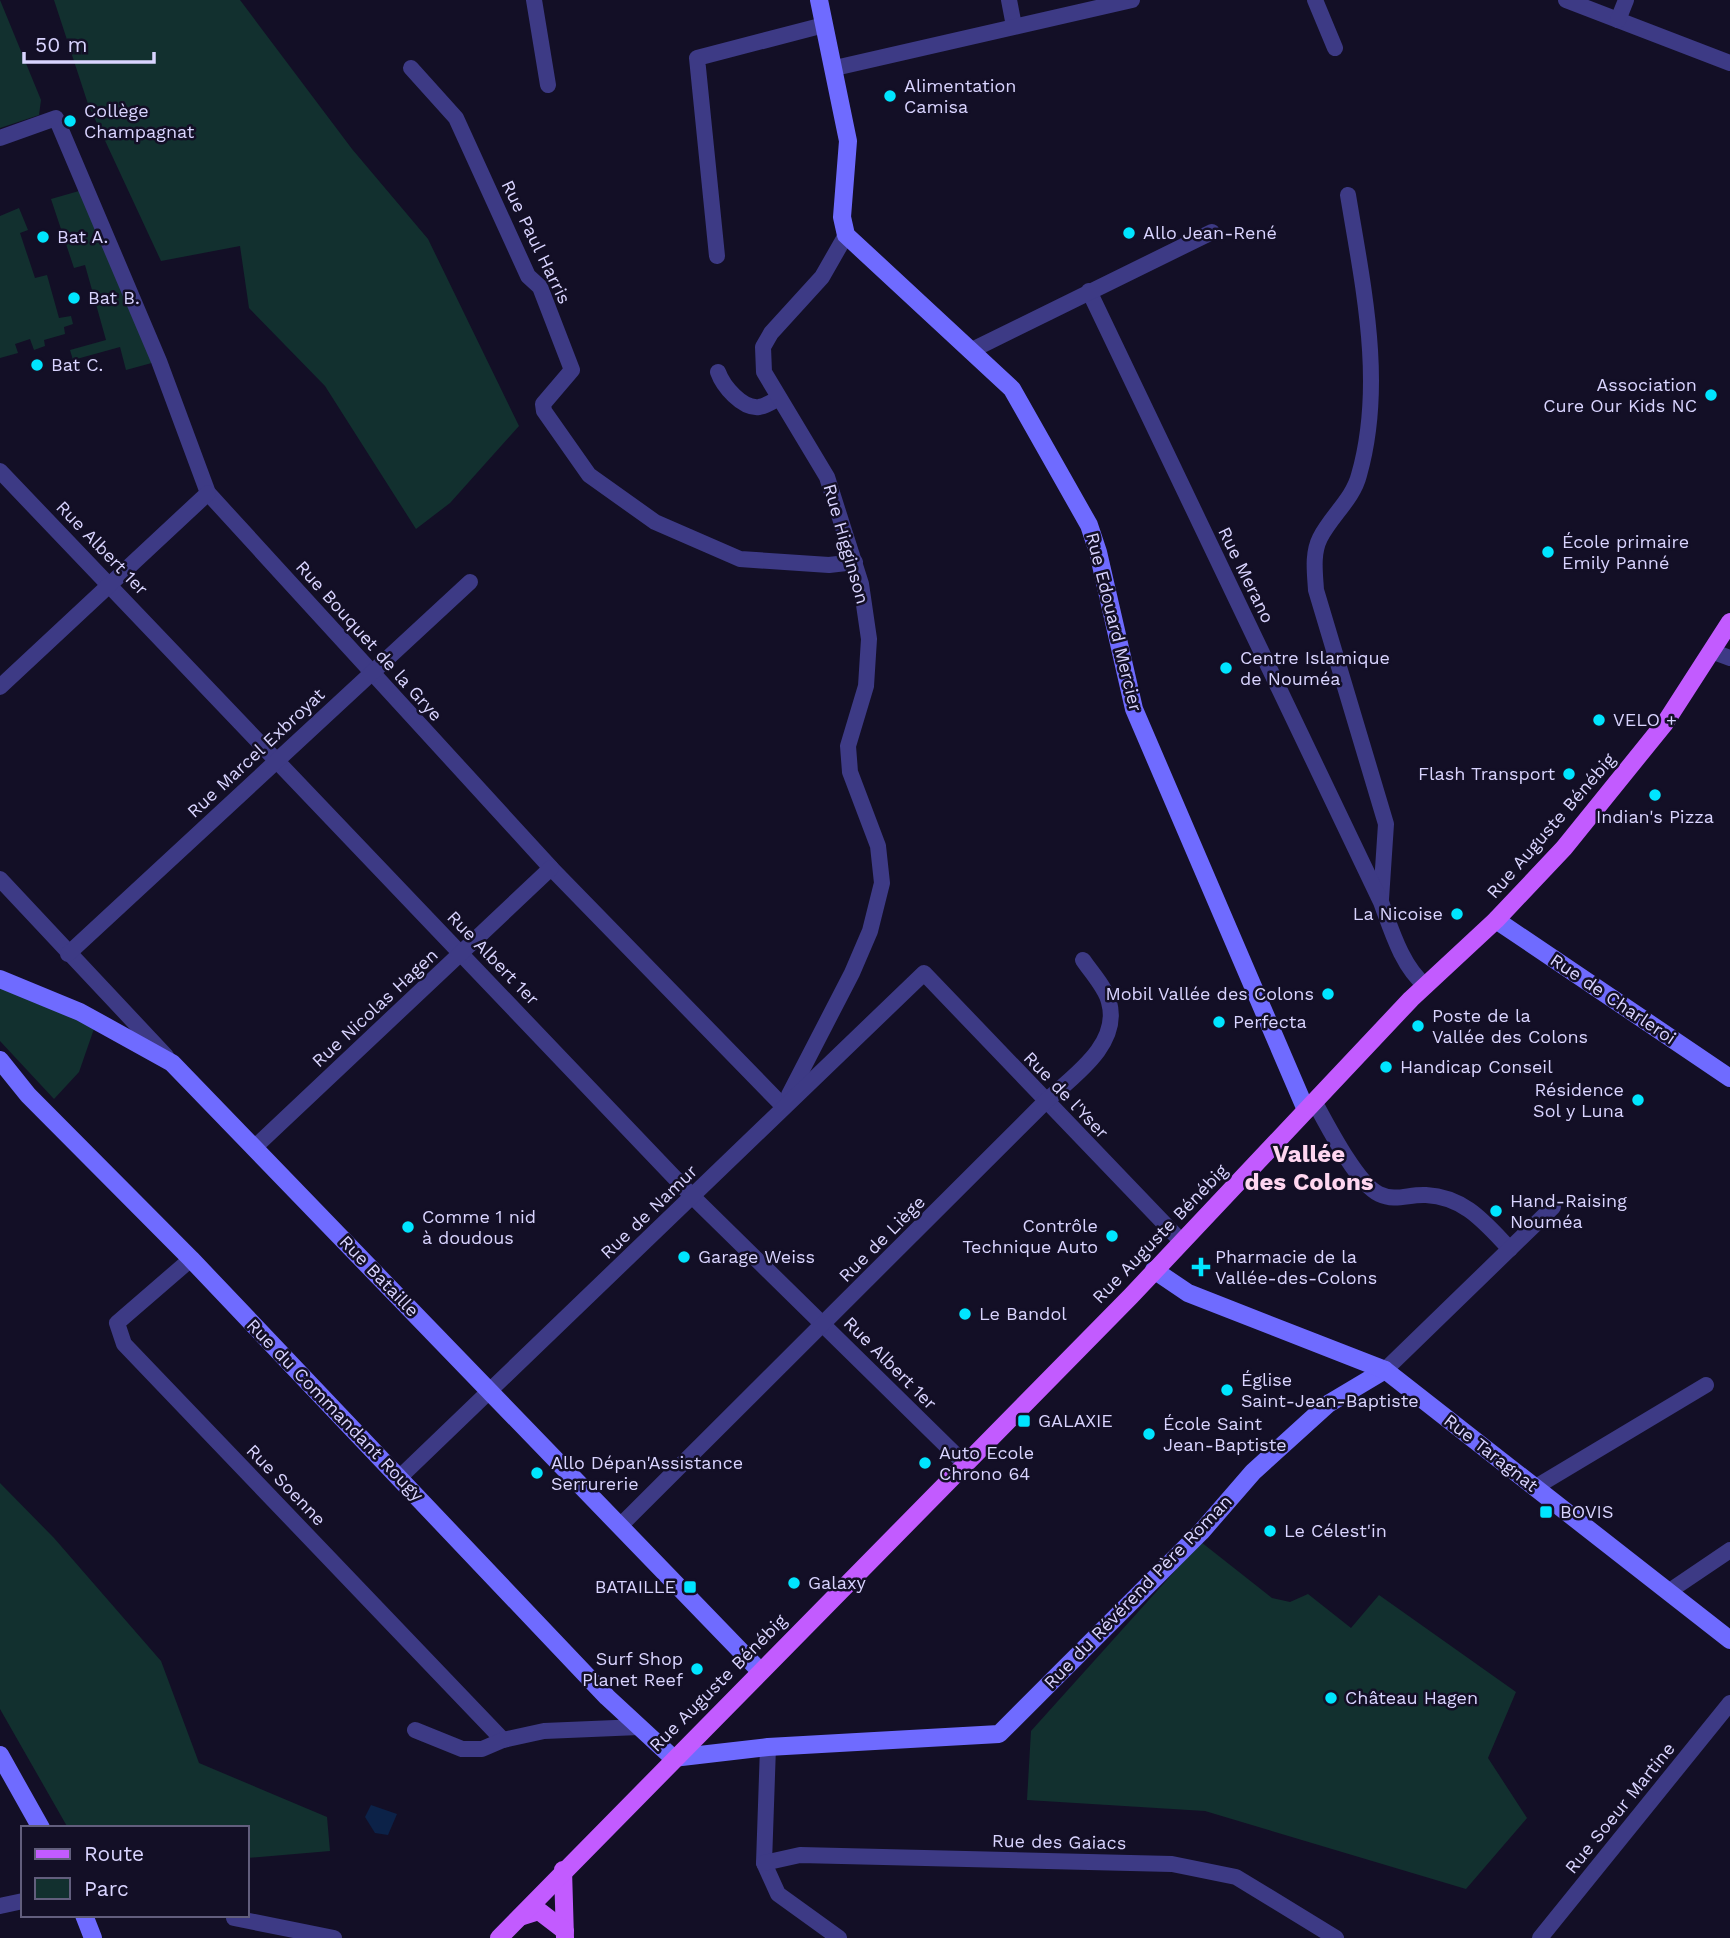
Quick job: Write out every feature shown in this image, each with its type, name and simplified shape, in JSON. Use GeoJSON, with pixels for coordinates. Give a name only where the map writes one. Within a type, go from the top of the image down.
{"type":"FeatureCollection","features":[{"type":"Feature","properties":{"kind":"main road","name":"Rue Auguste Bénébig"},"geometry":{"type":"LineString","coordinates":[[499,1938],[673,1758],[966,1465],[1426,985],[1496,920],[1564,848],[1665,723],[1730,622]]}},
{"type":"Feature","properties":{"kind":"main road"},"geometry":{"type":"LineString","coordinates":[[563,1870],[565,1934]]}},
{"type":"Feature","properties":{"kind":"main road"},"geometry":{"type":"LineString","coordinates":[[516,1919],[539,1911],[565,1934]]}},
{"type":"Feature","properties":{"kind":"street"},"geometry":{"type":"LineString","coordinates":[[534,0],[548,85]]}},
{"type":"Feature","properties":{"kind":"street"},"geometry":{"type":"LineString","coordinates":[[819,0],[848,141],[842,217],[846,235]]}},
{"type":"Feature","properties":{"kind":"street"},"geometry":{"type":"LineString","coordinates":[[1009,0],[1014,26]]}},
{"type":"Feature","properties":{"kind":"street"},"geometry":{"type":"LineString","coordinates":[[835,68],[1132,0]]}},
{"type":"Feature","properties":{"kind":"street"},"geometry":{"type":"LineString","coordinates":[[1315,0],[1335,48]]}},
{"type":"Feature","properties":{"kind":"street"},"geometry":{"type":"LineString","coordinates":[[1566,0],[1730,63]]}},
{"type":"Feature","properties":{"kind":"street"},"geometry":{"type":"LineString","coordinates":[[1618,20],[1626,0]]}},
{"type":"Feature","properties":{"kind":"street"},"geometry":{"type":"LineString","coordinates":[[718,256],[697,58],[824,25]]}},
{"type":"Feature","properties":{"kind":"street","name":"Rue Paul Harris"},"geometry":{"type":"LineString","coordinates":[[411,68],[456,118],[527,276],[540,287],[572,370],[543,404],[544,411],[589,475],[654,522],[740,559],[829,565],[855,562]]}},
{"type":"Feature","properties":{"kind":"street","name":"Rue Bouquet de la Grye"},"geometry":{"type":"LineString","coordinates":[[0,138],[56,118],[159,360],[208,493],[551,868],[783,1106]]}},
{"type":"Feature","properties":{"kind":"street"},"geometry":{"type":"LineString","coordinates":[[1348,195],[1367,313],[1370,411],[1359,477],[1319,539],[1314,562],[1316,590],[1386,824],[1381,902]]}},
{"type":"Feature","properties":{"kind":"street"},"geometry":{"type":"LineString","coordinates":[[970,351],[1212,232]]}},
{"type":"Feature","properties":{"kind":"street","name":"Rue Higginson"},"geometry":{"type":"LineString","coordinates":[[783,1106],[852,973],[870,930],[882,883],[878,846],[850,772],[848,746],[866,685],[869,639],[855,562],[827,477],[764,372],[763,347],[771,333],[822,277],[846,235]]}},
{"type":"Feature","properties":{"kind":"street","name":"Rue Edouard Mercier"},"geometry":{"type":"LineString","coordinates":[[846,235],[1012,389],[1089,524],[1098,551],[1134,709],[1310,1105]]}},
{"type":"Feature","properties":{"kind":"street","name":"Rue Merano"},"geometry":{"type":"LineString","coordinates":[[1089,291],[1416,978],[1426,985]]}},
{"type":"Feature","properties":{"kind":"street"},"geometry":{"type":"LineString","coordinates":[[718,372],[735,396],[750,406],[761,407],[779,398]]}},
{"type":"Feature","properties":{"kind":"street","name":"Rue Albert 1er"},"geometry":{"type":"LineString","coordinates":[[0,471],[111,584],[694,1198],[966,1465]]}},
{"type":"Feature","properties":{"kind":"street"},"geometry":{"type":"LineString","coordinates":[[0,687],[208,493]]}},
{"type":"Feature","properties":{"kind":"street","name":"Rue Marcel Exbroyat"},"geometry":{"type":"LineString","coordinates":[[68,954],[470,582]]}},
{"type":"Feature","properties":{"kind":"street"},"geometry":{"type":"LineString","coordinates":[[1711,651],[1730,658]]}},
{"type":"Feature","properties":{"kind":"street","name":"Rue Nicolas Hagen"},"geometry":{"type":"LineString","coordinates":[[255,1147],[551,868]]}},
{"type":"Feature","properties":{"kind":"street","name":"Rue Bataille"},"geometry":{"type":"LineString","coordinates":[[0,880],[172,1063],[760,1671]]}},
{"type":"Feature","properties":{"kind":"street","name":"Rue de Charleroi"},"geometry":{"type":"LineString","coordinates":[[1496,920],[1730,1078]]}},
{"type":"Feature","properties":{"kind":"street","name":"Rue de Liège"},"geometry":{"type":"LineString","coordinates":[[620,1525],[1045,1102],[1100,1052],[1108,1030],[1110,1002],[1083,960]]}},
{"type":"Feature","properties":{"kind":"street","name":"Rue de Namur"},"geometry":{"type":"LineString","coordinates":[[399,1478],[694,1198],[783,1106],[924,973]]}},
{"type":"Feature","properties":{"kind":"street","name":"Rue de l'Yser"},"geometry":{"type":"LineString","coordinates":[[924,973],[1182,1242]]}},
{"type":"Feature","properties":{"kind":"street"},"geometry":{"type":"LineString","coordinates":[[0,979],[80,1012],[172,1063]]}},
{"type":"Feature","properties":{"kind":"street","name":"Rue du Commandant Rougy"},"geometry":{"type":"LineString","coordinates":[[0,1060],[27,1095],[191,1259],[639,1727],[673,1758]]}},
{"type":"Feature","properties":{"kind":"street"},"geometry":{"type":"LineString","coordinates":[[1310,1105],[1375,1193],[1394,1200],[1424,1194],[1457,1200],[1476,1213],[1510,1249]]}},
{"type":"Feature","properties":{"kind":"street","name":"Rue du Révérend Père Roman"},"geometry":{"type":"LineString","coordinates":[[673,1758],[768,1747],[999,1734],[1200,1532],[1253,1472],[1328,1404],[1385,1370],[1553,1207]]}},
{"type":"Feature","properties":{"kind":"street","name":"Rue Soenne"},"geometry":{"type":"LineString","coordinates":[[191,1259],[117,1323],[124,1344],[503,1740]]}},
{"type":"Feature","properties":{"kind":"street","name":"Rue Taragnat"},"geometry":{"type":"LineString","coordinates":[[1154,1270],[1188,1293],[1385,1370],[1730,1640]]}},
{"type":"Feature","properties":{"kind":"street"},"geometry":{"type":"LineString","coordinates":[[1534,1488],[1706,1385]]}},
{"type":"Feature","properties":{"kind":"street"},"geometry":{"type":"LineString","coordinates":[[1668,1592],[1730,1550]]}},
{"type":"Feature","properties":{"kind":"street","name":"Rue Soeur Martine"},"geometry":{"type":"LineString","coordinates":[[1540,1938],[1730,1703]]}},
{"type":"Feature","properties":{"kind":"street"},"geometry":{"type":"LineString","coordinates":[[415,1730],[462,1749],[482,1749],[503,1740],[544,1731],[639,1727]]}},
{"type":"Feature","properties":{"kind":"street"},"geometry":{"type":"LineString","coordinates":[[768,1747],[764,1863],[778,1894],[839,1938]]}},
{"type":"Feature","properties":{"kind":"street"},"geometry":{"type":"LineString","coordinates":[[0,1755],[40,1826]]}},
{"type":"Feature","properties":{"kind":"street","name":"Rue des Gaiacs"},"geometry":{"type":"LineString","coordinates":[[764,1863],[800,1855],[1172,1864],[1237,1877],[1336,1938]]}},
{"type":"Feature","properties":{"kind":"street"},"geometry":{"type":"LineString","coordinates":[[0,1906],[21,1901]]}},
{"type":"Feature","properties":{"kind":"street"},"geometry":{"type":"LineString","coordinates":[[85,1917],[93,1938]]}},
{"type":"Feature","properties":{"kind":"street"},"geometry":{"type":"LineString","coordinates":[[234,1918],[334,1938]]}},
{"type":"Feature","properties":{"kind":"green space"},"geometry":{"type":"Polygon","coordinates":[[[0,0],[41,100],[39,115],[0,128],[0,0]]]}},
{"type":"Feature","properties":{"kind":"green space"},"geometry":{"type":"Polygon","coordinates":[[[54,0],[240,0],[352,149],[428,239],[519,426],[450,503],[416,529],[325,386],[249,308],[240,246],[161,261],[88,104],[54,0]]]}},
{"type":"Feature","properties":{"kind":"green space"},"geometry":{"type":"Polygon","coordinates":[[[86,189],[159,361],[126,370],[120,347],[73,360],[70,350],[106,340],[85,265],[74,268],[51,199],[86,189]]]}},
{"type":"Feature","properties":{"kind":"green space"},"geometry":{"type":"Polygon","coordinates":[[[19,208],[28,230],[20,233],[35,278],[47,275],[59,318],[71,316],[73,324],[64,327],[65,334],[44,340],[45,346],[34,350],[30,339],[15,344],[18,353],[0,358],[0,216],[19,208]]]}},
{"type":"Feature","properties":{"kind":"green space"},"geometry":{"type":"Polygon","coordinates":[[[0,984],[96,1023],[79,1072],[54,1099],[0,1041],[0,984]]]}},
{"type":"Feature","properties":{"kind":"green space"},"geometry":{"type":"Polygon","coordinates":[[[0,1483],[54,1538],[161,1661],[199,1763],[327,1817],[330,1851],[248,1858],[248,1826],[67,1826],[0,1709],[0,1483]]]}},
{"type":"Feature","properties":{"kind":"green space"},"geometry":{"type":"Polygon","coordinates":[[[1201,1542],[1272,1598],[1290,1602],[1308,1594],[1351,1628],[1379,1595],[1516,1692],[1488,1758],[1527,1818],[1466,1889],[1205,1811],[1027,1800],[1031,1731],[1201,1542]]]}},
{"type":"Feature","properties":{"kind":"water"},"geometry":{"type":"Polygon","coordinates":[[[371,1805],[397,1814],[388,1835],[375,1833],[365,1817],[371,1805]]]}},
{"type":"Feature","properties":{"kind":"place","name":"Alimentation Camisa"},"geometry":{"type":"Point","coordinates":[890,96]}},
{"type":"Feature","properties":{"kind":"place","name":"Collège Champagnat"},"geometry":{"type":"Point","coordinates":[70,121]}},
{"type":"Feature","properties":{"kind":"place","name":"Allo Jean-René"},"geometry":{"type":"Point","coordinates":[1129,233]}},
{"type":"Feature","properties":{"kind":"place","name":"Bat A."},"geometry":{"type":"Point","coordinates":[43,237]}},
{"type":"Feature","properties":{"kind":"place","name":"Bat B."},"geometry":{"type":"Point","coordinates":[74,298]}},
{"type":"Feature","properties":{"kind":"place","name":"Bat C."},"geometry":{"type":"Point","coordinates":[37,365]}},
{"type":"Feature","properties":{"kind":"place","name":"Association Cure Our Kids NC"},"geometry":{"type":"Point","coordinates":[1711,395]}},
{"type":"Feature","properties":{"kind":"place","name":"École primaire Emily Panné"},"geometry":{"type":"Point","coordinates":[1548,552]}},
{"type":"Feature","properties":{"kind":"place","name":"Centre Islamique de Nouméa"},"geometry":{"type":"Point","coordinates":[1226,668]}},
{"type":"Feature","properties":{"kind":"place","name":"VELO +"},"geometry":{"type":"Point","coordinates":[1599,720]}},
{"type":"Feature","properties":{"kind":"place","name":"Flash Transport"},"geometry":{"type":"Point","coordinates":[1569,774]}},
{"type":"Feature","properties":{"kind":"place","name":"Indian's Pizza"},"geometry":{"type":"Point","coordinates":[1655,795]}},
{"type":"Feature","properties":{"kind":"place","name":"La Nicoise"},"geometry":{"type":"Point","coordinates":[1457,914]}},
{"type":"Feature","properties":{"kind":"place","name":"Mobil Vallée des Colons"},"geometry":{"type":"Point","coordinates":[1328,994]}},
{"type":"Feature","properties":{"kind":"place","name":"Perfecta"},"geometry":{"type":"Point","coordinates":[1219,1022]}},
{"type":"Feature","properties":{"kind":"place","name":"Poste de la Vallée des Colons"},"geometry":{"type":"Point","coordinates":[1418,1026]}},
{"type":"Feature","properties":{"kind":"place","name":"Handicap Conseil"},"geometry":{"type":"Point","coordinates":[1386,1067]}},
{"type":"Feature","properties":{"kind":"place","name":"Résidence Sol y Luna"},"geometry":{"type":"Point","coordinates":[1638,1100]}},
{"type":"Feature","properties":{"kind":"place","name":"Hand-Raising Nouméa"},"geometry":{"type":"Point","coordinates":[1496,1211]}},
{"type":"Feature","properties":{"kind":"place","name":"Comme 1 nid à doudous"},"geometry":{"type":"Point","coordinates":[408,1227]}},
{"type":"Feature","properties":{"kind":"place","name":"Contrôle Technique Auto"},"geometry":{"type":"Point","coordinates":[1112,1236]}},
{"type":"Feature","properties":{"kind":"place","name":"Garage Weiss"},"geometry":{"type":"Point","coordinates":[684,1257]}},
{"type":"Feature","properties":{"kind":"place","name":"Pharmacie de la Vallée-des-Colons"},"geometry":{"type":"Point","coordinates":[1201,1267]}},
{"type":"Feature","properties":{"kind":"place","name":"Le Bandol"},"geometry":{"type":"Point","coordinates":[965,1314]}},
{"type":"Feature","properties":{"kind":"place","name":"Église Saint-Jean-Baptiste"},"geometry":{"type":"Point","coordinates":[1227,1390]}},
{"type":"Feature","properties":{"kind":"place","name":"GALAXIE"},"geometry":{"type":"Point","coordinates":[1024,1421]}},
{"type":"Feature","properties":{"kind":"place","name":"École Saint Jean-Baptiste"},"geometry":{"type":"Point","coordinates":[1149,1434]}},
{"type":"Feature","properties":{"kind":"place","name":"Auto Ecole Chrono 64"},"geometry":{"type":"Point","coordinates":[925,1463]}},
{"type":"Feature","properties":{"kind":"place","name":"Allo Dépan'Assistance Serrurerie"},"geometry":{"type":"Point","coordinates":[537,1473]}},
{"type":"Feature","properties":{"kind":"place","name":"BOVIS"},"geometry":{"type":"Point","coordinates":[1546,1512]}},
{"type":"Feature","properties":{"kind":"place","name":"Le Célest'in"},"geometry":{"type":"Point","coordinates":[1270,1531]}},
{"type":"Feature","properties":{"kind":"place","name":"Galaxy"},"geometry":{"type":"Point","coordinates":[794,1583]}},
{"type":"Feature","properties":{"kind":"place","name":"BATAILLE"},"geometry":{"type":"Point","coordinates":[690,1587]}},
{"type":"Feature","properties":{"kind":"place","name":"Surf Shop Planet Reef"},"geometry":{"type":"Point","coordinates":[697,1669]}},
{"type":"Feature","properties":{"kind":"place","name":"Château Hagen"},"geometry":{"type":"Point","coordinates":[1331,1698]}},
{"type":"Feature","properties":{"kind":"district","name":"Vallée des Colons"},"geometry":{"type":"Point","coordinates":[1309,1168]}}]}
